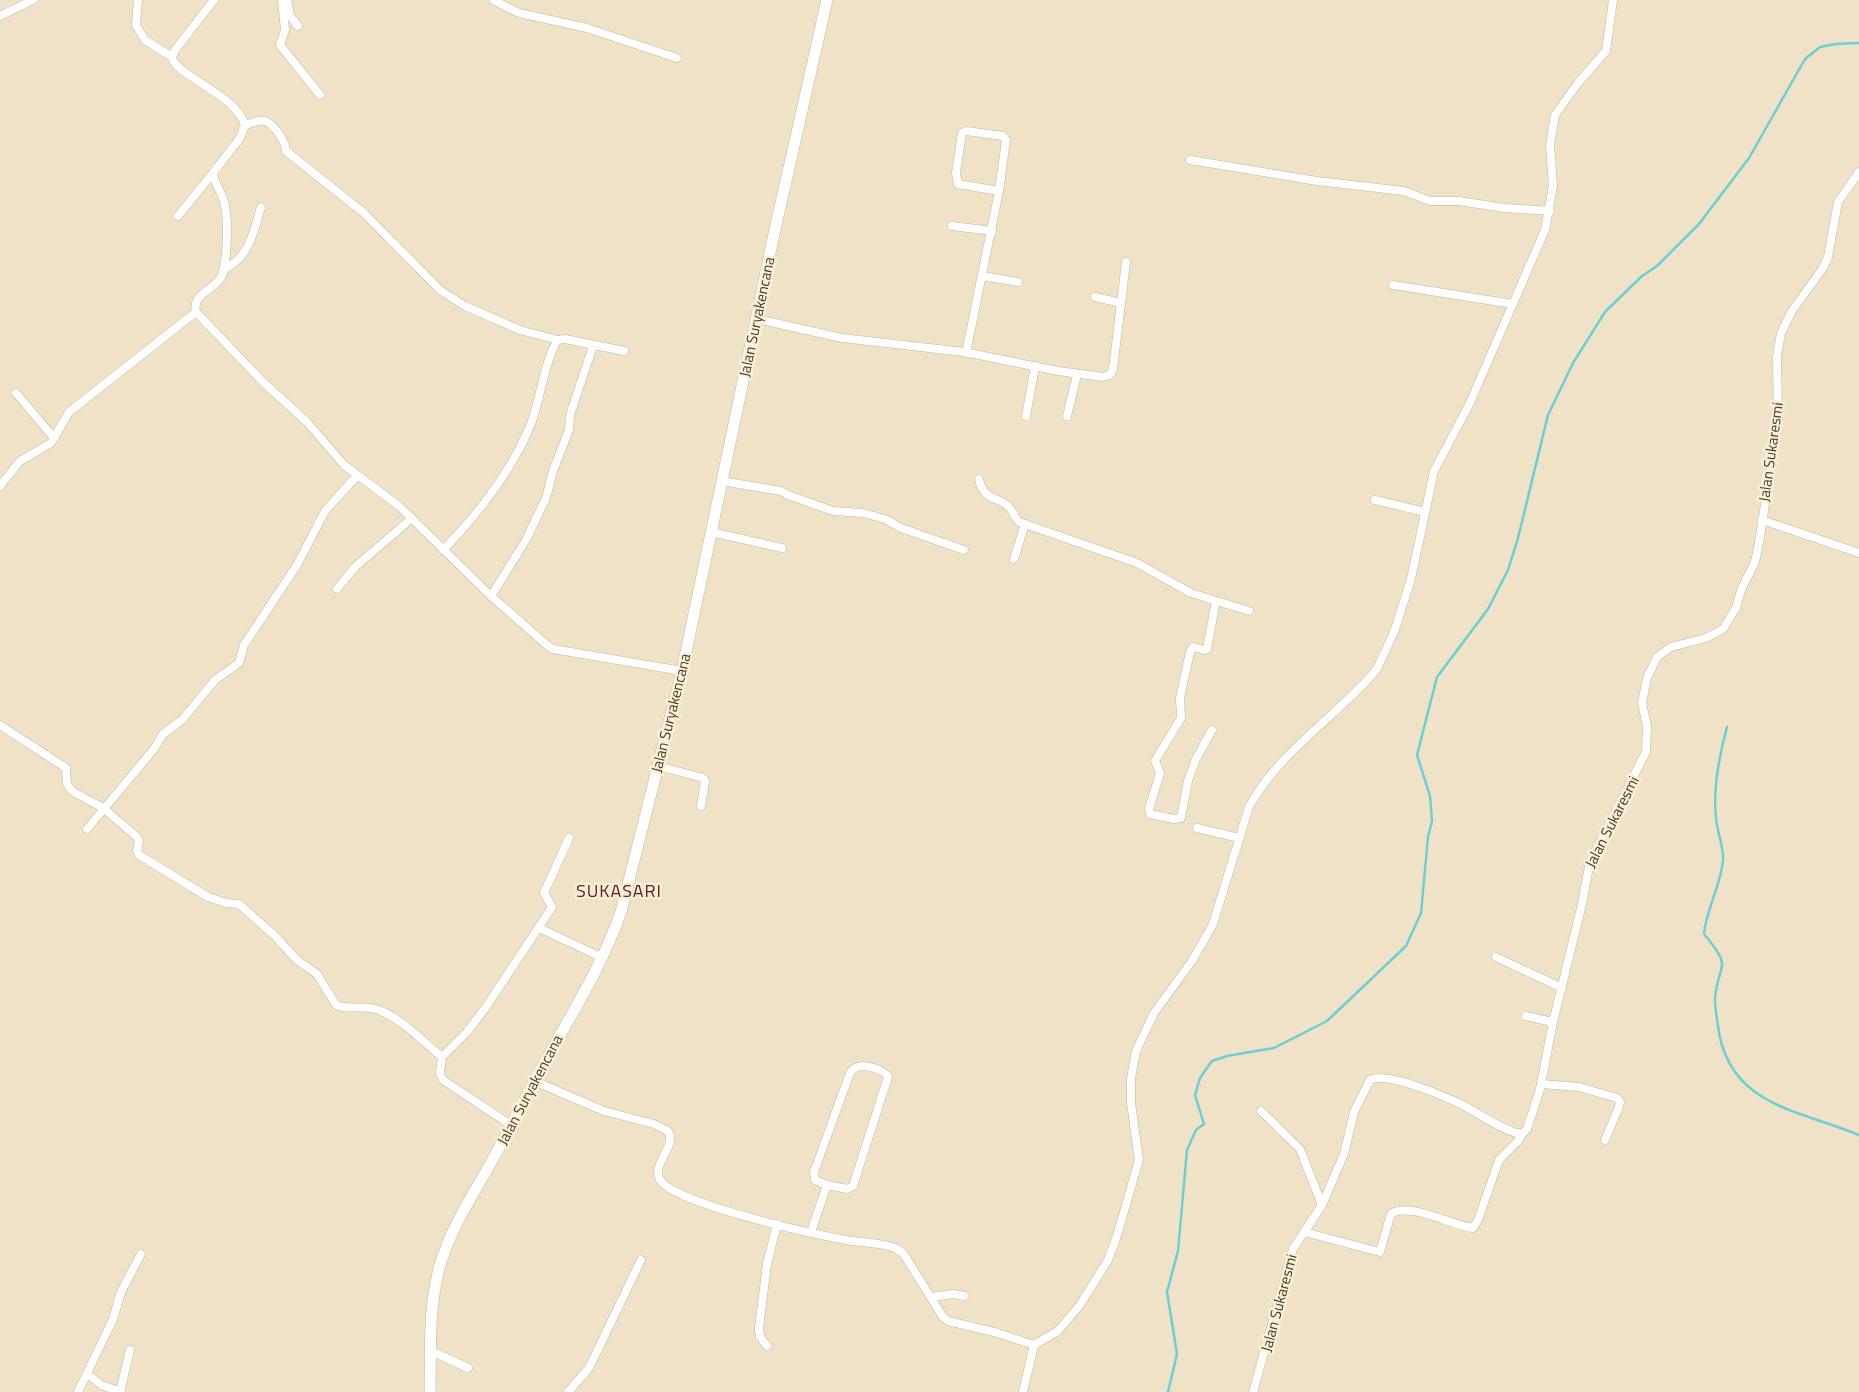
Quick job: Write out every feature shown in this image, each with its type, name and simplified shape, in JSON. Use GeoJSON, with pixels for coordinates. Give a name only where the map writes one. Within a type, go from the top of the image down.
{"type":"FeatureCollection","features":[{"type":"Feature","properties":{"kind":"street"},"geometry":{"type":"LineString","coordinates":[[0,16],[33,0]]}},
{"type":"Feature","properties":{"kind":"street"},"geometry":{"type":"LineString","coordinates":[[138,0],[136,25],[145,40],[172,57],[176,67],[222,96],[241,117],[245,125],[240,138],[178,216]]}},
{"type":"Feature","properties":{"kind":"street"},"geometry":{"type":"LineString","coordinates":[[172,57],[214,0]]}},
{"type":"Feature","properties":{"kind":"street"},"geometry":{"type":"LineString","coordinates":[[282,0],[285,30],[280,45],[320,95]]}},
{"type":"Feature","properties":{"kind":"street"},"geometry":{"type":"LineString","coordinates":[[287,0],[290,16],[298,26]]}},
{"type":"Feature","properties":{"kind":"street"},"geometry":{"type":"LineString","coordinates":[[493,0],[519,13],[587,28],[677,58]]}},
{"type":"Feature","properties":{"kind":"street","name":"Jalan Suryakencana"},"geometry":{"type":"LineString","coordinates":[[430,1392],[429,1350],[432,1309],[444,1253],[472,1194],[512,1126],[534,1081],[601,957],[620,912],[682,671],[721,481],[828,0]]}},
{"type":"Feature","properties":{"kind":"street"},"geometry":{"type":"LineString","coordinates":[[1023,1392],[1034,1345],[1058,1331],[1080,1304],[1104,1266],[1116,1239],[1139,1160],[1131,1103],[1131,1078],[1136,1051],[1154,1013],[1208,935],[1222,898],[1249,807],[1263,786],[1321,723],[1352,697],[1377,669],[1394,632],[1411,579],[1434,470],[1468,405],[1541,243],[1550,212],[1553,186],[1550,145],[1556,115],[1578,83],[1606,50],[1613,0]]}},
{"type":"Feature","properties":{"kind":"street"},"geometry":{"type":"LineString","coordinates":[[245,125],[260,121],[269,123],[284,142],[286,151],[364,213],[440,290],[465,306],[520,330],[558,340],[565,339],[624,351]]}},
{"type":"Feature","properties":{"kind":"street"},"geometry":{"type":"LineString","coordinates":[[966,353],[1000,191],[1006,138],[966,131],[962,133],[956,172],[958,184],[1000,191]]}},
{"type":"Feature","properties":{"kind":"street"},"geometry":{"type":"LineString","coordinates":[[1190,160],[1316,181],[1404,192],[1430,200],[1460,200],[1504,208],[1550,212]]}},
{"type":"Feature","properties":{"kind":"street","name":"Jalan Sukaresmi"},"geometry":{"type":"LineString","coordinates":[[1253,1392],[1293,1249],[1322,1205],[1344,1154],[1354,1112],[1362,1093],[1375,1078],[1393,1080],[1433,1092],[1455,1101],[1507,1131],[1516,1134],[1527,1129],[1534,1112],[1553,1022],[1582,904],[1590,860],[1643,762],[1646,752],[1647,726],[1643,714],[1643,690],[1657,657],[1671,647],[1706,638],[1723,629],[1736,608],[1741,590],[1755,562],[1762,520],[1778,420],[1777,356],[1781,333],[1792,311],[1823,268],[1828,257],[1838,202],[1859,172]]}},
{"type":"Feature","properties":{"kind":"street"},"geometry":{"type":"LineString","coordinates":[[213,173],[226,209],[224,269],[219,281],[199,298],[195,307],[196,312],[263,382],[300,414],[344,465],[389,497],[491,596],[553,649],[682,671]]}},
{"type":"Feature","properties":{"kind":"street"},"geometry":{"type":"LineString","coordinates":[[224,269],[234,264],[250,245],[261,207]]}},
{"type":"Feature","properties":{"kind":"street"},"geometry":{"type":"LineString","coordinates":[[952,226],[992,231]]}},
{"type":"Feature","properties":{"kind":"street"},"geometry":{"type":"LineString","coordinates":[[757,319],[842,338],[966,353],[1096,378],[1110,375],[1113,369],[1126,262]]}},
{"type":"Feature","properties":{"kind":"street"},"geometry":{"type":"LineString","coordinates":[[983,276],[1018,282]]}},
{"type":"Feature","properties":{"kind":"street"},"geometry":{"type":"LineString","coordinates":[[1393,284],[1513,304]]}},
{"type":"Feature","properties":{"kind":"street"},"geometry":{"type":"LineString","coordinates":[[1095,297],[1121,303]]}},
{"type":"Feature","properties":{"kind":"street"},"geometry":{"type":"LineString","coordinates":[[0,486],[20,461],[46,446],[54,438],[72,409],[196,312]]}},
{"type":"Feature","properties":{"kind":"street"},"geometry":{"type":"LineString","coordinates":[[443,550],[460,533],[507,472],[531,424],[558,340]]}},
{"type":"Feature","properties":{"kind":"street"},"geometry":{"type":"LineString","coordinates":[[491,596],[526,540],[546,498],[553,470],[569,430],[570,415],[593,346]]}},
{"type":"Feature","properties":{"kind":"street"},"geometry":{"type":"LineString","coordinates":[[1026,416],[1035,366]]}},
{"type":"Feature","properties":{"kind":"street"},"geometry":{"type":"LineString","coordinates":[[1067,416],[1077,375]]}},
{"type":"Feature","properties":{"kind":"street"},"geometry":{"type":"LineString","coordinates":[[16,392],[54,438]]}},
{"type":"Feature","properties":{"kind":"street"},"geometry":{"type":"LineString","coordinates":[[87,829],[154,749],[163,734],[182,720],[215,680],[239,663],[244,645],[297,565],[325,511],[357,476]]}},
{"type":"Feature","properties":{"kind":"street"},"geometry":{"type":"LineString","coordinates":[[979,479],[984,492],[993,500],[1006,504],[1012,510],[1016,520],[1024,524],[1137,563],[1191,593],[1249,611]]}},
{"type":"Feature","properties":{"kind":"street"},"geometry":{"type":"LineString","coordinates":[[721,481],[781,491],[834,511],[875,516],[902,528],[964,550]]}},
{"type":"Feature","properties":{"kind":"street"},"geometry":{"type":"LineString","coordinates":[[1375,500],[1425,512]]}},
{"type":"Feature","properties":{"kind":"street"},"geometry":{"type":"LineString","coordinates":[[337,589],[355,567],[412,518]]}},
{"type":"Feature","properties":{"kind":"street"},"geometry":{"type":"LineString","coordinates":[[1762,520],[1859,553]]}},
{"type":"Feature","properties":{"kind":"street"},"geometry":{"type":"LineString","coordinates":[[1014,559],[1024,524]]}},
{"type":"Feature","properties":{"kind":"street"},"geometry":{"type":"LineString","coordinates":[[711,532],[782,548]]}},
{"type":"Feature","properties":{"kind":"street"},"geometry":{"type":"LineString","coordinates":[[1212,730],[1196,759],[1188,781],[1181,818],[1174,819],[1150,814],[1149,809],[1160,773],[1155,761],[1180,718],[1180,698],[1190,652],[1193,647],[1207,649],[1208,633],[1216,601]]}},
{"type":"Feature","properties":{"kind":"street"},"geometry":{"type":"LineString","coordinates":[[0,725],[63,765],[67,772],[67,784],[72,791],[103,808],[137,837],[139,841],[136,851],[140,856],[208,897],[226,903],[239,904],[274,935],[297,960],[316,974],[336,1005],[378,1010],[442,1057]]}},
{"type":"Feature","properties":{"kind":"street"},"geometry":{"type":"LineString","coordinates":[[658,766],[703,778],[701,806]]}},
{"type":"Feature","properties":{"kind":"street"},"geometry":{"type":"LineString","coordinates":[[1197,828],[1239,838]]}},
{"type":"Feature","properties":{"kind":"street"},"geometry":{"type":"LineString","coordinates":[[512,1126],[443,1080],[440,1073],[442,1057],[467,1032],[486,1007],[552,908],[544,893],[569,838]]}},
{"type":"Feature","properties":{"kind":"street"},"geometry":{"type":"LineString","coordinates":[[539,928],[601,957]]}},
{"type":"Feature","properties":{"kind":"street"},"geometry":{"type":"LineString","coordinates":[[1496,957],[1562,988]]}},
{"type":"Feature","properties":{"kind":"street"},"geometry":{"type":"LineString","coordinates":[[1526,1016],[1553,1022]]}},
{"type":"Feature","properties":{"kind":"street"},"geometry":{"type":"LineString","coordinates":[[859,1065],[884,1073],[888,1076],[887,1080],[853,1186],[847,1189],[827,1185],[815,1180],[814,1172],[850,1073],[853,1068],[859,1065]]}},
{"type":"Feature","properties":{"kind":"street"},"geometry":{"type":"LineString","coordinates":[[534,1081],[604,1112],[625,1115],[664,1128],[670,1136],[658,1170],[658,1177],[664,1184],[704,1204],[777,1224],[849,1241],[891,1246],[900,1250],[943,1317],[948,1321],[998,1333],[1034,1345]]}},
{"type":"Feature","properties":{"kind":"street"},"geometry":{"type":"LineString","coordinates":[[1540,1084],[1579,1087],[1617,1098],[1620,1102],[1619,1107],[1605,1140]]}},
{"type":"Feature","properties":{"kind":"street"},"geometry":{"type":"LineString","coordinates":[[1261,1111],[1300,1149],[1322,1205]]}},
{"type":"Feature","properties":{"kind":"street"},"geometry":{"type":"LineString","coordinates":[[1304,1232],[1380,1252],[1390,1217],[1392,1213],[1397,1211],[1413,1212],[1473,1228],[1478,1220],[1499,1160],[1518,1141],[1523,1132]]}},
{"type":"Feature","properties":{"kind":"street"},"geometry":{"type":"LineString","coordinates":[[811,1232],[827,1185]]}},
{"type":"Feature","properties":{"kind":"street"},"geometry":{"type":"LineString","coordinates":[[767,1346],[760,1337],[759,1328],[767,1264],[777,1224]]}},
{"type":"Feature","properties":{"kind":"street"},"geometry":{"type":"LineString","coordinates":[[78,1392],[113,1319],[121,1292],[141,1254]]}},
{"type":"Feature","properties":{"kind":"street"},"geometry":{"type":"LineString","coordinates":[[568,1392],[589,1368],[641,1260]]}},
{"type":"Feature","properties":{"kind":"street"},"geometry":{"type":"LineString","coordinates":[[931,1297],[953,1294],[964,1296]]}},
{"type":"Feature","properties":{"kind":"street"},"geometry":{"type":"LineString","coordinates":[[88,1374],[101,1385],[120,1392],[130,1350]]}},
{"type":"Feature","properties":{"kind":"street"},"geometry":{"type":"LineString","coordinates":[[429,1350],[468,1368]]}},
{"type":"Feature","properties":{"kind":"waterway"},"geometry":{"type":"LineString","coordinates":[[1168,1392],[1177,1354],[1167,1292],[1178,1251],[1187,1150],[1196,1130],[1204,1124],[1195,1095],[1200,1078],[1212,1061],[1227,1056],[1274,1048],[1327,1021],[1406,946],[1421,913],[1428,837],[1432,821],[1430,796],[1417,755],[1437,677],[1488,609],[1508,570],[1518,538],[1548,415],[1573,363],[1605,312],[1642,276],[1657,266],[1699,224],[1749,158],[1805,59],[1820,47],[1859,43]]}},
{"type":"Feature","properties":{"kind":"waterway"},"geometry":{"type":"LineString","coordinates":[[1727,727],[1719,761],[1715,796],[1723,860],[1722,870],[1704,934],[1722,961],[1715,1003],[1724,1053],[1736,1073],[1751,1089],[1770,1101],[1791,1111],[1859,1135]]}},
{"type":"Feature","properties":{"kind":"district","name":"SUKASARI"},"geometry":{"type":"Point","coordinates":[619,891]}}]}
